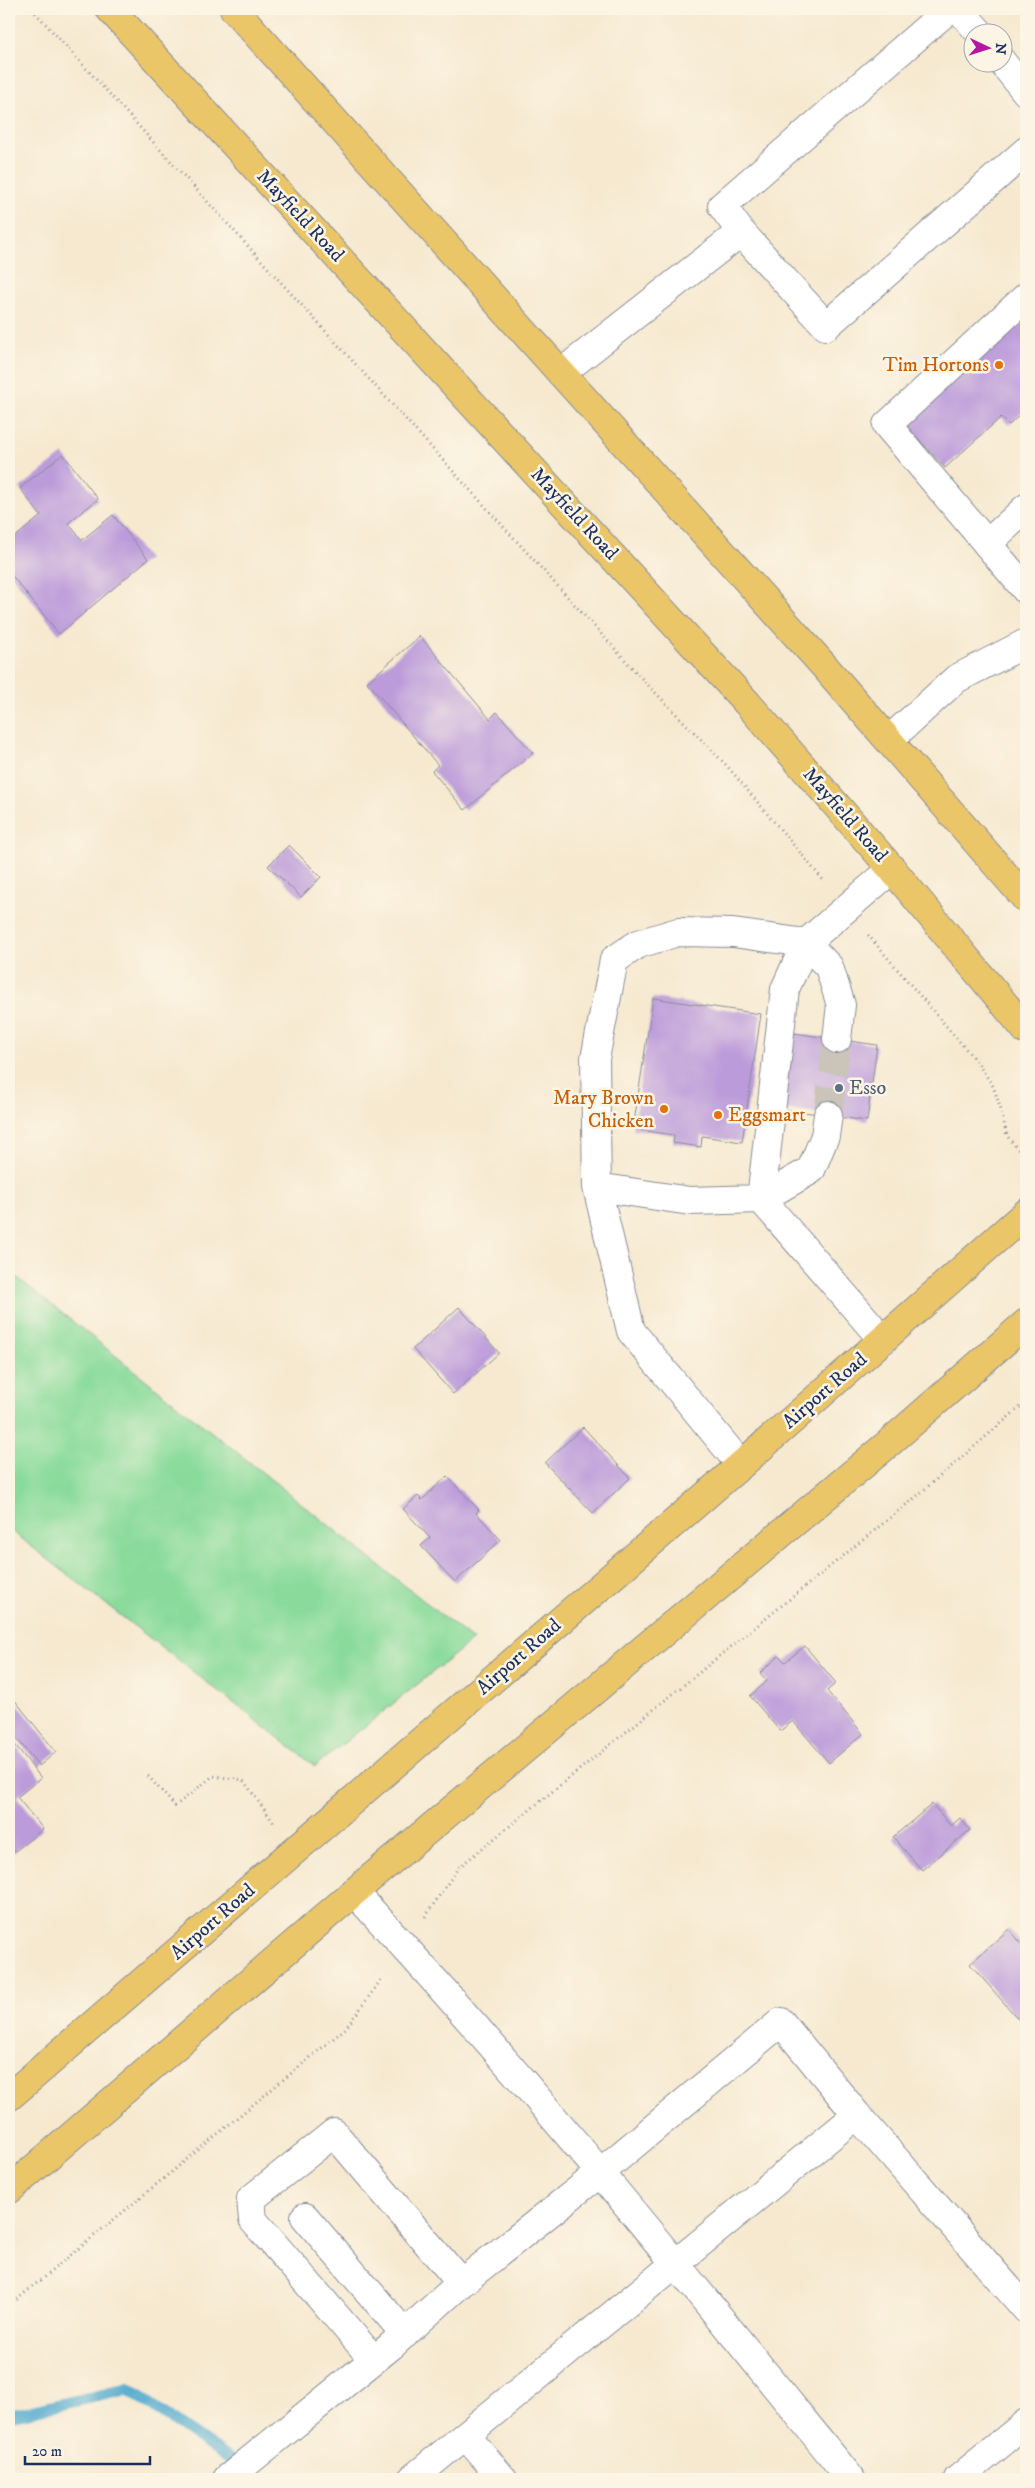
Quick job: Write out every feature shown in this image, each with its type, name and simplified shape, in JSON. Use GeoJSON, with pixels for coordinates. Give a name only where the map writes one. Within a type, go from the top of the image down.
{"type":"FeatureCollection","features":[{"type":"Feature","properties":{"kind":"main road","name":"Mayfield Road"},"geometry":{"type":"LineString","coordinates":[[110,9],[748,704],[892,869],[1026,1030]]}},
{"type":"Feature","properties":{"kind":"main road"},"geometry":{"type":"LineString","coordinates":[[234,9],[889,740],[1026,899]]}},
{"type":"Feature","properties":{"kind":"main road","name":"Airport Road"},"geometry":{"type":"LineString","coordinates":[[9,2097],[741,1465],[1026,1213]]}},
{"type":"Feature","properties":{"kind":"main road"},"geometry":{"type":"LineString","coordinates":[[9,2190],[354,1892],[881,1450],[1026,1323]]}},
{"type":"Feature","properties":{"kind":"lane"},"geometry":{"type":"LineString","coordinates":[[949,9],[722,206],[741,232],[826,326],[1026,151]]}},
{"type":"Feature","properties":{"kind":"lane"},"geometry":{"type":"LineString","coordinates":[[960,9],[970,22]]}},
{"type":"Feature","properties":{"kind":"lane"},"geometry":{"type":"LineString","coordinates":[[1010,72],[1026,92]]}},
{"type":"Feature","properties":{"kind":"lane"},"geometry":{"type":"LineString","coordinates":[[561,373],[741,232]]}},
{"type":"Feature","properties":{"kind":"lane"},"geometry":{"type":"LineString","coordinates":[[1026,297],[887,425],[1026,590]]}},
{"type":"Feature","properties":{"kind":"lane"},"geometry":{"type":"LineString","coordinates":[[987,544],[1026,508]]}},
{"type":"Feature","properties":{"kind":"lane"},"geometry":{"type":"LineString","coordinates":[[889,740],[956,679],[1026,643]]}},
{"type":"Feature","properties":{"kind":"lane"},"geometry":{"type":"LineString","coordinates":[[882,1340],[761,1199],[785,989],[806,943],[892,869]]}},
{"type":"Feature","properties":{"kind":"lane"},"geometry":{"type":"LineString","coordinates":[[741,1465],[631,1331],[597,1187],[595,1059],[614,960],[638,944],[678,932],[733,934],[806,943],[829,967],[841,1005],[837,1040]]}},
{"type":"Feature","properties":{"kind":"lane"},"geometry":{"type":"LineString","coordinates":[[597,1187],[690,1201],[761,1199],[811,1170],[826,1136],[828,1115]]}},
{"type":"Feature","properties":{"kind":"lane"},"geometry":{"type":"LineString","coordinates":[[354,1892],[405,1946],[601,2172],[851,2479]]}},
{"type":"Feature","properties":{"kind":"lane"},"geometry":{"type":"LineString","coordinates":[[227,2479],[374,2360],[461,2284],[601,2172],[781,2022],[857,2115],[1025,2305]]}},
{"type":"Feature","properties":{"kind":"lane"},"geometry":{"type":"LineString","coordinates":[[412,2479],[677,2265],[857,2115]]}},
{"type":"Feature","properties":{"kind":"lane"},"geometry":{"type":"LineString","coordinates":[[374,2360],[254,2220],[251,2200],[334,2133],[461,2284]]}},
{"type":"Feature","properties":{"kind":"lane"},"geometry":{"type":"LineString","coordinates":[[305,2217],[405,2334]]}},
{"type":"Feature","properties":{"kind":"lane"},"geometry":{"type":"LineString","coordinates":[[958,2479],[1026,2423]]}},
{"type":"Feature","properties":{"kind":"lane"},"geometry":{"type":"LineString","coordinates":[[466,2436],[503,2479]]}},
{"type":"Feature","properties":{"kind":"path"},"geometry":{"type":"LineString","coordinates":[[32,9],[645,682],[728,766],[805,856],[846,909],[978,1062],[992,1086],[1001,1110],[1007,1136],[1026,1159]]}},
{"type":"Feature","properties":{"kind":"path"},"geometry":{"type":"LineString","coordinates":[[9,2306],[346,2028],[458,1868],[917,1496],[1026,1402]]}},
{"type":"Feature","properties":{"kind":"path"},"geometry":{"type":"LineString","coordinates":[[148,1776],[175,1806],[213,1776],[243,1780],[295,1852]]}},
{"type":"Feature","properties":{"kind":"green space"},"geometry":{"type":"Polygon","coordinates":[[[9,1271],[473,1640],[315,1766],[9,1529],[9,1271]]]}},
{"type":"Feature","properties":{"kind":"building","name":"Tim Hortons"},"geometry":{"type":"Polygon","coordinates":[[[1023,317],[1026,321],[1026,409],[1009,425],[1001,417],[945,468],[906,425],[1023,317]]]}},
{"type":"Feature","properties":{"kind":"building"},"geometry":{"type":"Polygon","coordinates":[[[63,454],[98,499],[68,523],[82,540],[113,515],[148,559],[59,634],[9,572],[9,542],[41,516],[20,488],[63,454]]]}},
{"type":"Feature","properties":{"kind":"building"},"geometry":{"type":"Polygon","coordinates":[[[420,636],[490,719],[497,712],[533,753],[465,810],[432,771],[438,765],[367,682],[420,636]]]}},
{"type":"Feature","properties":{"kind":"building"},"geometry":{"type":"Polygon","coordinates":[[[289,845],[321,877],[301,897],[268,866],[289,845]]]}},
{"type":"Feature","properties":{"kind":"building"},"geometry":{"type":"Polygon","coordinates":[[[653,998],[761,1014],[742,1142],[702,1136],[701,1147],[673,1143],[674,1135],[633,1129],[653,998]]]}},
{"type":"Feature","properties":{"kind":"building"},"geometry":{"type":"Polygon","coordinates":[[[787,1032],[877,1045],[867,1121],[776,1108],[787,1032]]]}},
{"type":"Feature","properties":{"kind":"building"},"geometry":{"type":"Polygon","coordinates":[[[459,1307],[499,1353],[453,1394],[413,1349],[459,1307]]]}},
{"type":"Feature","properties":{"kind":"building"},"geometry":{"type":"Polygon","coordinates":[[[583,1427],[630,1478],[593,1513],[545,1463],[583,1427]]]}},
{"type":"Feature","properties":{"kind":"building"},"geometry":{"type":"Polygon","coordinates":[[[447,1476],[479,1510],[476,1513],[501,1540],[455,1582],[421,1546],[430,1538],[403,1509],[418,1496],[422,1500],[447,1476]]]}},
{"type":"Feature","properties":{"kind":"building"},"geometry":{"type":"Polygon","coordinates":[[[805,1646],[836,1683],[827,1691],[863,1734],[829,1763],[793,1721],[780,1731],[750,1696],[767,1681],[760,1673],[779,1656],[785,1662],[805,1646]]]}},
{"type":"Feature","properties":{"kind":"building"},"geometry":{"type":"Polygon","coordinates":[[[9,1693],[56,1752],[39,1766],[9,1729],[9,1693]]]}},
{"type":"Feature","properties":{"kind":"building"},"geometry":{"type":"Polygon","coordinates":[[[9,1737],[41,1778],[17,1797],[43,1829],[9,1856],[9,1737]]]}},
{"type":"Feature","properties":{"kind":"building"},"geometry":{"type":"Polygon","coordinates":[[[932,1804],[951,1826],[960,1818],[970,1830],[922,1870],[893,1837],[932,1804]]]}},
{"type":"Feature","properties":{"kind":"building"},"geometry":{"type":"Polygon","coordinates":[[[1009,1929],[1026,1949],[1026,2028],[970,1964],[1009,1929]]]}},
{"type":"Feature","properties":{"kind":"waterway"},"geometry":{"type":"LineString","coordinates":[[9,2416],[128,2389],[258,2479]]}},
{"type":"Feature","properties":{"kind":"tunnel"},"geometry":{"type":"LineString","coordinates":[[828,1115],[837,1039]]}},
{"type":"Feature","properties":{"kind":"place","name":"Tim Hortons"},"geometry":{"type":"Point","coordinates":[999,365]}},
{"type":"Feature","properties":{"kind":"place","name":"Esso"},"geometry":{"type":"Point","coordinates":[839,1088]}},
{"type":"Feature","properties":{"kind":"place","name":"Mary Brown Chicken"},"geometry":{"type":"Point","coordinates":[664,1109]}},
{"type":"Feature","properties":{"kind":"place","name":"Eggsmart"},"geometry":{"type":"Point","coordinates":[718,1115]}}]}
